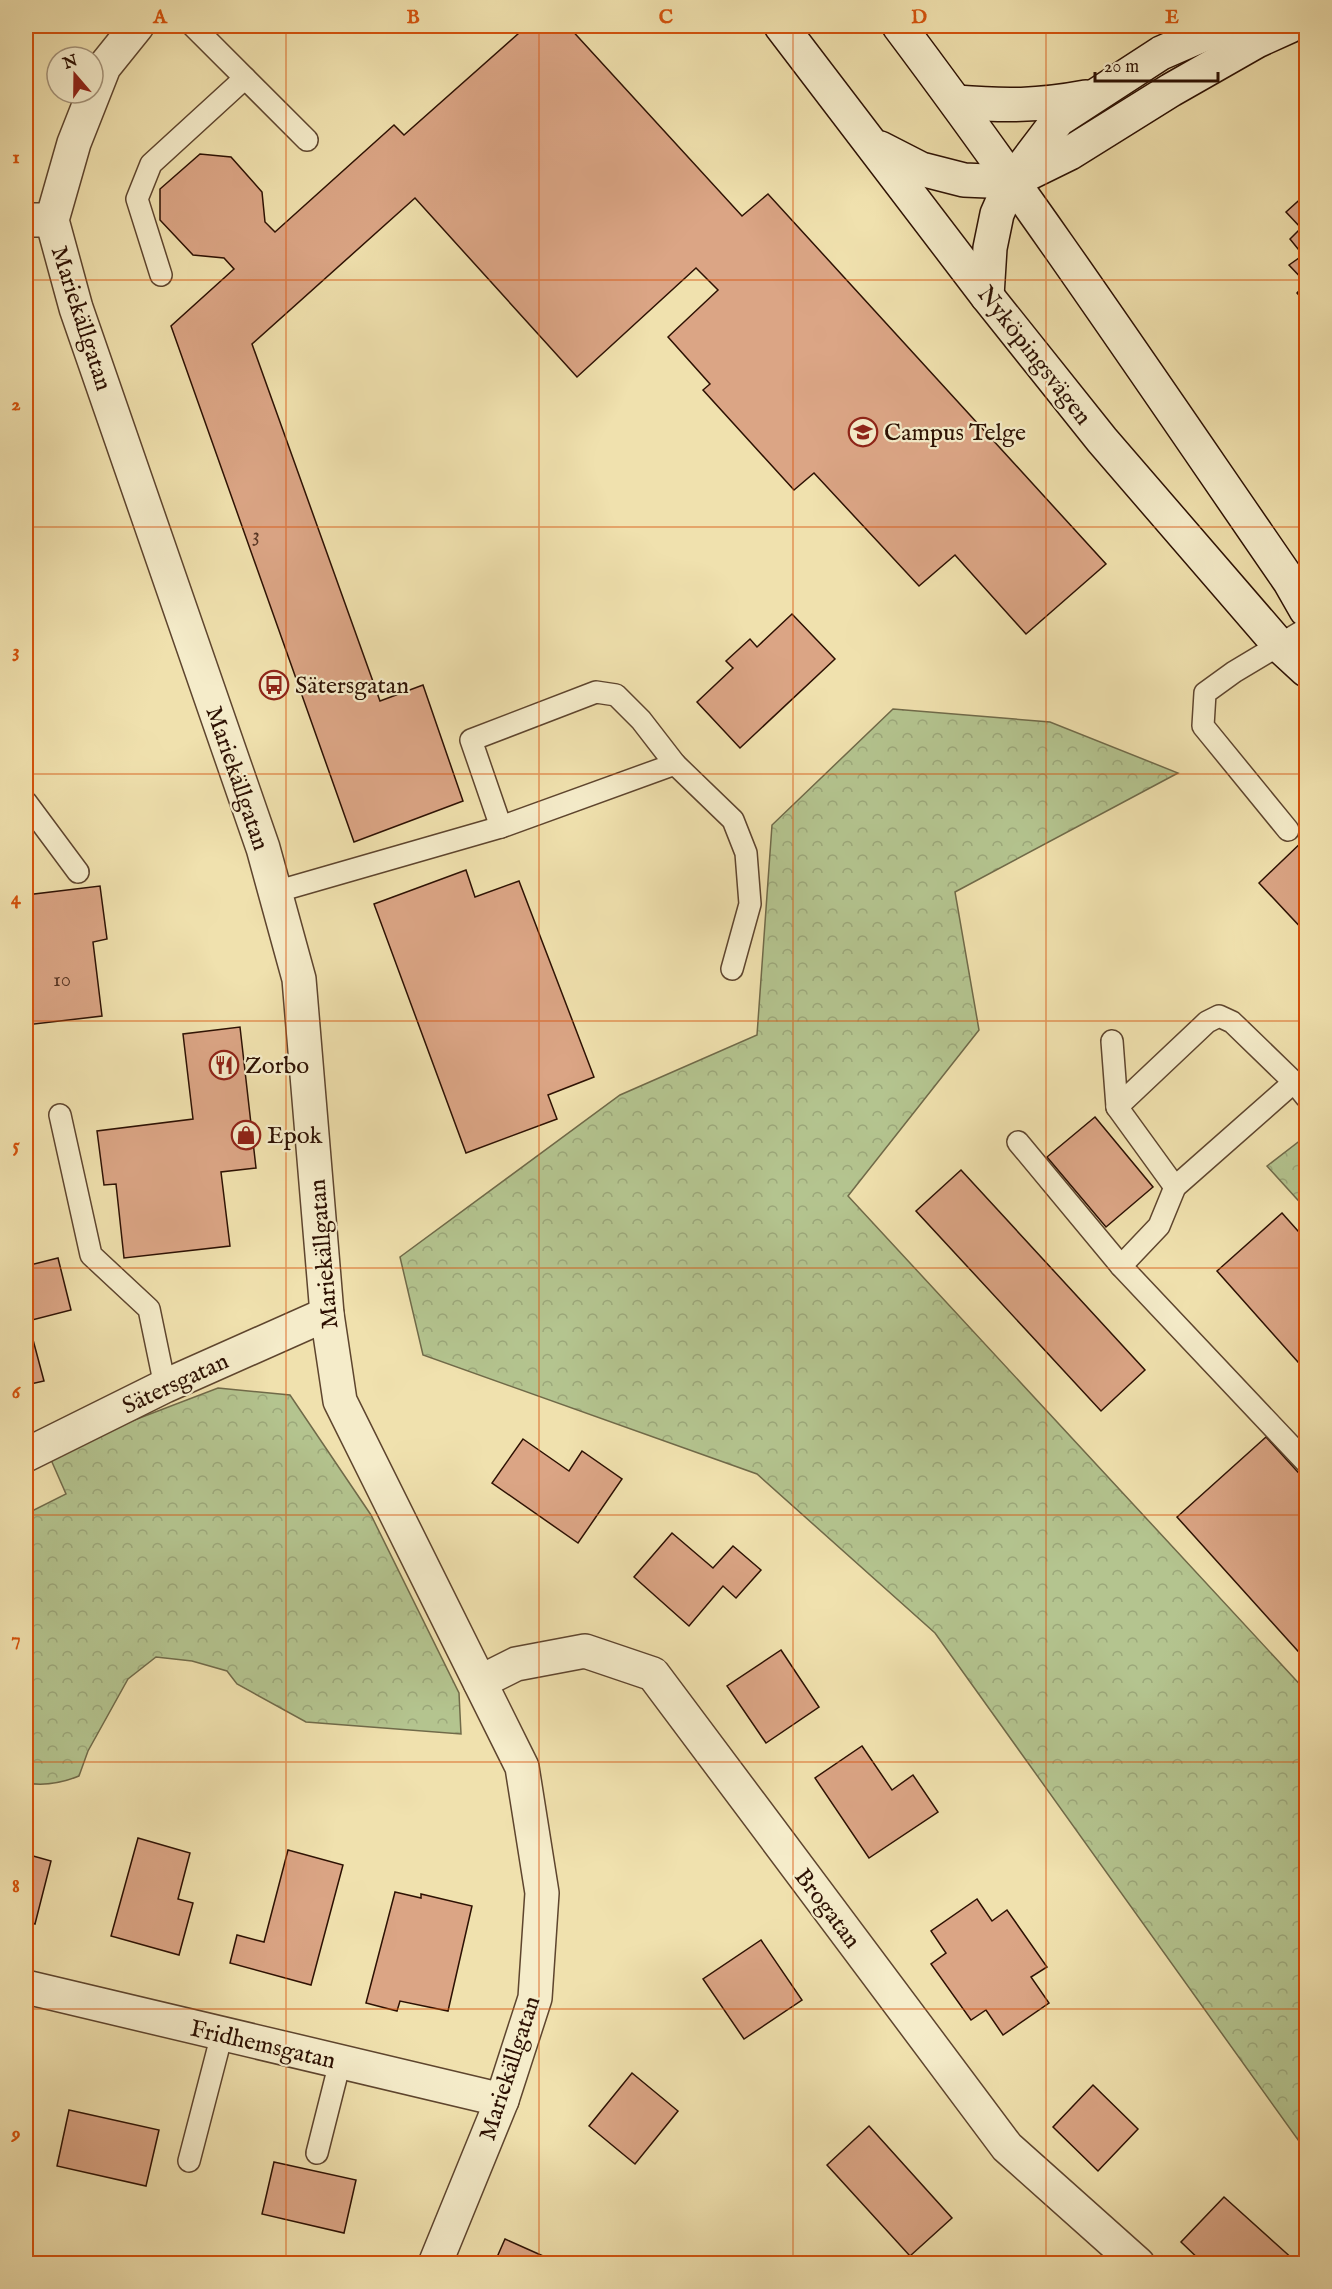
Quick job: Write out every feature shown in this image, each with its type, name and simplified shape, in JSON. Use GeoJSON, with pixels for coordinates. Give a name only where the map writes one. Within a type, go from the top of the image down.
{"type":"FeatureCollection","features":[{"type":"Feature","properties":{"kind":"street","name":"Mariekällgatan"},"geometry":{"type":"LineString","coordinates":[[137,26],[104,67],[74,143],[39,220],[76,308],[259,837],[299,979],[327,1314],[340,1401],[522,1767],[542,1893],[535,1998],[501,2100],[435,2264]]}},
{"type":"Feature","properties":{"kind":"street","name":"Nyköpingsvägen"},"geometry":{"type":"LineString","coordinates":[[781,26],[987,296],[1102,440],[1293,637],[1306,670]]}},
{"type":"Feature","properties":{"kind":"street"},"geometry":{"type":"LineString","coordinates":[[899,26],[1069,261],[1290,582],[1306,610]]}},
{"type":"Feature","properties":{"kind":"street"},"geometry":{"type":"LineString","coordinates":[[987,296],[990,248],[997,214],[1011,182],[1058,120],[1161,53],[1223,26]]}},
{"type":"Feature","properties":{"kind":"street"},"geometry":{"type":"LineString","coordinates":[[870,143],[921,170],[964,180],[1011,182],[1070,153],[1171,90],[1290,26]]}},
{"type":"Feature","properties":{"kind":"street"},"geometry":{"type":"LineString","coordinates":[[956,102],[1007,106],[1048,104],[1094,96]]}},
{"type":"Feature","properties":{"kind":"street","name":"Sätersgatan"},"geometry":{"type":"LineString","coordinates":[[26,1455],[165,1386],[327,1314]]}},
{"type":"Feature","properties":{"kind":"street","name":"Brogatan"},"geometry":{"type":"LineString","coordinates":[[480,1682],[516,1664],[585,1651],[653,1674],[1007,2147],[1138,2264]]}},
{"type":"Feature","properties":{"kind":"street","name":"Fridhemsgatan"},"geometry":{"type":"LineString","coordinates":[[26,1987],[501,2100]]}},
{"type":"Feature","properties":{"kind":"lane"},"geometry":{"type":"LineString","coordinates":[[193,26],[307,140]]}},
{"type":"Feature","properties":{"kind":"lane"},"geometry":{"type":"LineString","coordinates":[[161,275],[137,200],[151,164],[245,78]]}},
{"type":"Feature","properties":{"kind":"lane"},"geometry":{"type":"LineString","coordinates":[[1288,830],[1203,726],[1205,693],[1234,672],[1293,637]]}},
{"type":"Feature","properties":{"kind":"lane"},"geometry":{"type":"LineString","coordinates":[[501,827],[471,740],[596,692],[616,695],[641,720],[675,764],[733,820],[746,853],[750,904],[732,969]]}},
{"type":"Feature","properties":{"kind":"lane"},"geometry":{"type":"LineString","coordinates":[[275,892],[501,827],[675,764]]}},
{"type":"Feature","properties":{"kind":"lane"},"geometry":{"type":"LineString","coordinates":[[26,802],[78,872]]}},
{"type":"Feature","properties":{"kind":"lane"},"geometry":{"type":"LineString","coordinates":[[1117,1107],[1207,1022],[1219,1016],[1232,1022],[1300,1090],[1175,1187],[1159,1227],[1121,1266]]}},
{"type":"Feature","properties":{"kind":"lane"},"geometry":{"type":"LineString","coordinates":[[1112,1041],[1117,1107],[1175,1187]]}},
{"type":"Feature","properties":{"kind":"lane"},"geometry":{"type":"LineString","coordinates":[[60,1115],[91,1255],[149,1310],[165,1386]]}},
{"type":"Feature","properties":{"kind":"lane"},"geometry":{"type":"LineString","coordinates":[[1018,1142],[1121,1266],[1306,1462]]}},
{"type":"Feature","properties":{"kind":"lane"},"geometry":{"type":"LineString","coordinates":[[189,2161],[222,2034]]}},
{"type":"Feature","properties":{"kind":"lane"},"geometry":{"type":"LineString","coordinates":[[317,2153],[340,2062]]}},
{"type":"Feature","properties":{"kind":"green space"},"geometry":{"type":"Polygon","coordinates":[[[893,709],[1050,722],[1178,773],[955,892],[979,1030],[848,1196],[1306,1691],[1306,2151],[935,1633],[757,1474],[423,1355],[400,1257],[620,1095],[757,1035],[772,825],[893,709]]]}},
{"type":"Feature","properties":{"kind":"green space"},"geometry":{"type":"Polygon","coordinates":[[[1306,1136],[1306,1209],[1267,1166],[1306,1136]]]}},
{"type":"Feature","properties":{"kind":"green space"},"geometry":{"type":"Polygon","coordinates":[[[218,1388],[290,1395],[371,1515],[459,1693],[461,1734],[306,1722],[237,1684],[227,1671],[192,1661],[156,1657],[128,1679],[88,1751],[79,1776],[53,1783],[26,1783],[26,1514],[66,1494],[48,1453],[218,1388]]]}},
{"type":"Feature","properties":{"kind":"building","name":"Campus Telge"},"geometry":{"type":"Polygon","coordinates":[[[527,26],[568,26],[742,216],[768,194],[1106,564],[1026,634],[955,555],[919,586],[814,473],[794,490],[703,390],[710,384],[668,337],[718,290],[696,268],[577,377],[415,198],[252,344],[380,701],[423,685],[463,801],[354,842],[171,326],[234,269],[224,258],[193,255],[160,220],[160,189],[200,154],[231,157],[262,192],[265,222],[275,232],[394,125],[404,135],[527,26]]]}},
{"type":"Feature","properties":{"kind":"building"},"geometry":{"type":"Polygon","coordinates":[[[1306,194],[1306,283],[1289,265],[1303,255],[1290,239],[1301,228],[1286,212],[1306,194]]]}},
{"type":"Feature","properties":{"kind":"building"},"geometry":{"type":"Polygon","coordinates":[[[1306,283],[1306,303],[1297,293],[1306,283]]]}},
{"type":"Feature","properties":{"kind":"building"},"geometry":{"type":"Polygon","coordinates":[[[792,614],[835,659],[740,748],[697,702],[733,668],[726,661],[750,639],[757,647],[792,614]]]}},
{"type":"Feature","properties":{"kind":"building"},"geometry":{"type":"Polygon","coordinates":[[[1306,838],[1306,933],[1259,883],[1306,838]]]}},
{"type":"Feature","properties":{"kind":"building"},"geometry":{"type":"Polygon","coordinates":[[[466,870],[475,897],[519,881],[594,1077],[548,1095],[557,1119],[466,1153],[374,904],[466,870]]]}},
{"type":"Feature","properties":{"kind":"building"},"geometry":{"type":"Polygon","coordinates":[[[100,886],[107,939],[93,942],[102,1016],[26,1025],[26,895],[100,886]]]}},
{"type":"Feature","properties":{"kind":"building"},"geometry":{"type":"Polygon","coordinates":[[[240,1027],[256,1168],[221,1172],[230,1246],[124,1258],[116,1184],[104,1185],[97,1131],[193,1119],[183,1034],[240,1027]]]}},
{"type":"Feature","properties":{"kind":"building"},"geometry":{"type":"Polygon","coordinates":[[[1095,1117],[1153,1187],[1106,1227],[1047,1157],[1095,1117]]]}},
{"type":"Feature","properties":{"kind":"building"},"geometry":{"type":"Polygon","coordinates":[[[961,1170],[1145,1370],[1101,1411],[916,1211],[961,1170]]]}},
{"type":"Feature","properties":{"kind":"building"},"geometry":{"type":"Polygon","coordinates":[[[1282,1213],[1306,1240],[1306,1371],[1217,1271],[1282,1213]]]}},
{"type":"Feature","properties":{"kind":"building"},"geometry":{"type":"Polygon","coordinates":[[[58,1258],[71,1310],[28,1321],[44,1381],[26,1385],[26,1266],[58,1258]]]}},
{"type":"Feature","properties":{"kind":"building"},"geometry":{"type":"Polygon","coordinates":[[[1266,1437],[1306,1481],[1306,1660],[1177,1517],[1266,1437]]]}},
{"type":"Feature","properties":{"kind":"building"},"geometry":{"type":"Polygon","coordinates":[[[523,1439],[569,1471],[582,1451],[622,1479],[578,1543],[492,1483],[523,1439]]]}},
{"type":"Feature","properties":{"kind":"building"},"geometry":{"type":"Polygon","coordinates":[[[672,1533],[713,1568],[733,1546],[761,1570],[736,1598],[723,1586],[689,1626],[634,1577],[672,1533]]]}},
{"type":"Feature","properties":{"kind":"building"},"geometry":{"type":"Polygon","coordinates":[[[781,1650],[819,1707],[766,1743],[727,1686],[781,1650]]]}},
{"type":"Feature","properties":{"kind":"building"},"geometry":{"type":"Polygon","coordinates":[[[862,1746],[892,1790],[913,1775],[938,1812],[869,1858],[815,1778],[862,1746]]]}},
{"type":"Feature","properties":{"kind":"building"},"geometry":{"type":"Polygon","coordinates":[[[138,1838],[190,1853],[178,1899],[193,1903],[179,1955],[111,1936],[138,1838]]]}},
{"type":"Feature","properties":{"kind":"building"},"geometry":{"type":"Polygon","coordinates":[[[288,1850],[343,1865],[311,1985],[230,1963],[237,1935],[264,1942],[288,1850]]]}},
{"type":"Feature","properties":{"kind":"building"},"geometry":{"type":"Polygon","coordinates":[[[26,1854],[51,1861],[35,1924],[26,1921],[26,1854]]]}},
{"type":"Feature","properties":{"kind":"building"},"geometry":{"type":"Polygon","coordinates":[[[395,1892],[421,1898],[421,1894],[472,1906],[448,2011],[400,2001],[397,2011],[366,2003],[395,1892]]]}},
{"type":"Feature","properties":{"kind":"building"},"geometry":{"type":"Polygon","coordinates":[[[977,1899],[992,1921],[1007,1910],[1047,1967],[1031,1977],[1049,2003],[1003,2035],[986,2010],[971,2020],[931,1964],[946,1953],[931,1931],[977,1899]]]}},
{"type":"Feature","properties":{"kind":"building"},"geometry":{"type":"Polygon","coordinates":[[[761,1940],[802,2000],[744,2039],[703,1979],[761,1940]]]}},
{"type":"Feature","properties":{"kind":"building"},"geometry":{"type":"Polygon","coordinates":[[[632,2073],[678,2111],[635,2164],[589,2126],[632,2073]]]}},
{"type":"Feature","properties":{"kind":"building"},"geometry":{"type":"Polygon","coordinates":[[[1093,2085],[1138,2129],[1098,2171],[1053,2127],[1093,2085]]]}},
{"type":"Feature","properties":{"kind":"building"},"geometry":{"type":"Polygon","coordinates":[[[69,2110],[159,2130],[146,2186],[57,2166],[69,2110]]]}},
{"type":"Feature","properties":{"kind":"building"},"geometry":{"type":"Polygon","coordinates":[[[869,2126],[952,2218],[910,2256],[827,2165],[869,2126]]]}},
{"type":"Feature","properties":{"kind":"building"},"geometry":{"type":"Polygon","coordinates":[[[274,2162],[356,2180],[344,2233],[262,2214],[274,2162]]]}},
{"type":"Feature","properties":{"kind":"building"},"geometry":{"type":"Polygon","coordinates":[[[1224,2197],[1294,2260],[1291,2264],[1204,2264],[1181,2242],[1224,2197]]]}},
{"type":"Feature","properties":{"kind":"building"},"geometry":{"type":"Polygon","coordinates":[[[505,2239],[561,2264],[494,2264],[505,2239]]]}},
{"type":"Feature","properties":{"kind":"place","name":"Campus Telge"},"geometry":{"type":"Point","coordinates":[863,432]}},
{"type":"Feature","properties":{"kind":"place","name":"Sätersgatan"},"geometry":{"type":"Point","coordinates":[274,685]}},
{"type":"Feature","properties":{"kind":"place","name":"Zorbo"},"geometry":{"type":"Point","coordinates":[224,1065]}},
{"type":"Feature","properties":{"kind":"place","name":"Epok"},"geometry":{"type":"Point","coordinates":[246,1135]}}]}
